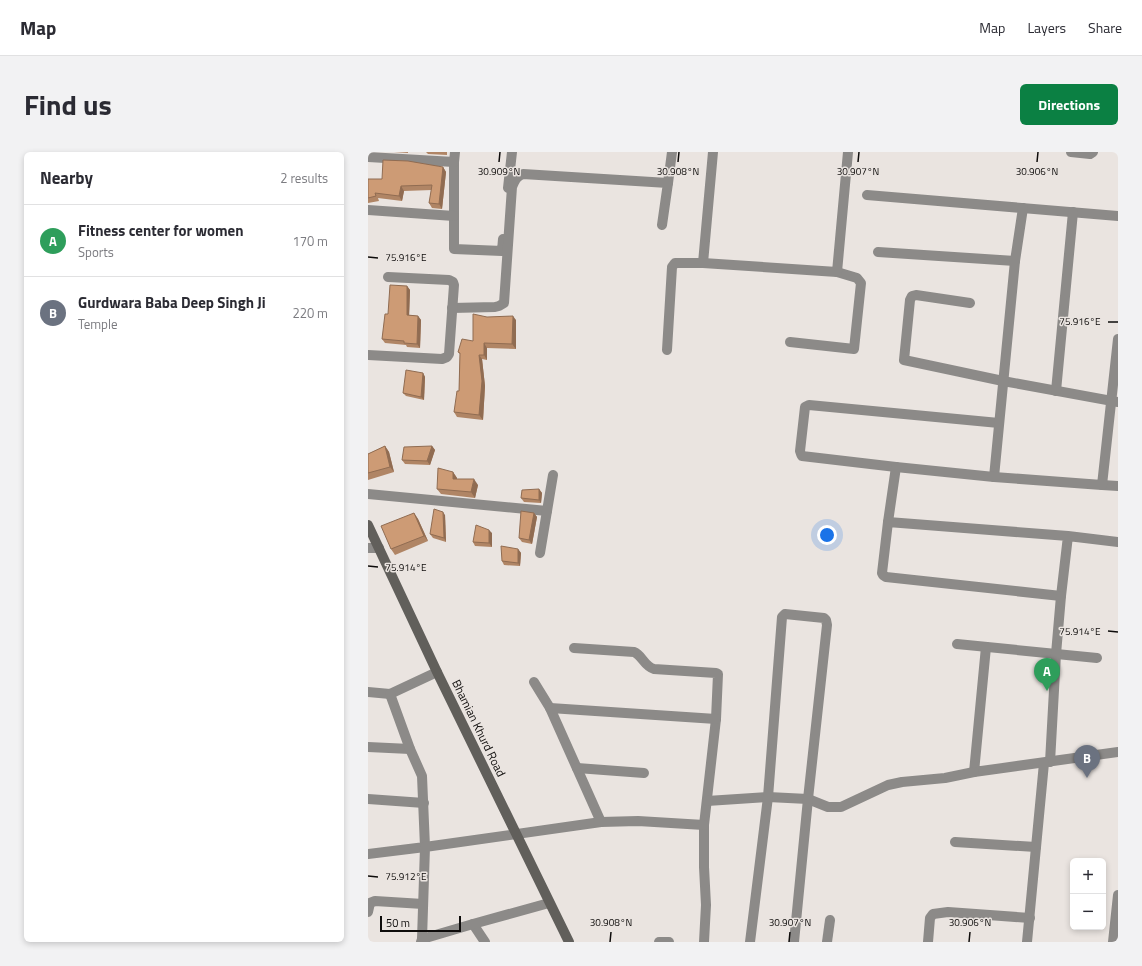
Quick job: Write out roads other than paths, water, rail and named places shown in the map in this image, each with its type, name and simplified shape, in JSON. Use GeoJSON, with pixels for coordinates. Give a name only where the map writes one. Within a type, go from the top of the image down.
{"type":"FeatureCollection","features":[{"type":"Feature","properties":{"kind":"street"},"geometry":{"type":"LineString","coordinates":[[368,157],[454,157],[454,249],[502,250],[512,152]]}},
{"type":"Feature","properties":{"kind":"street"},"geometry":{"type":"LineString","coordinates":[[662,225],[672,152]]}},
{"type":"Feature","properties":{"kind":"street"},"geometry":{"type":"LineString","coordinates":[[703,262],[713,152]]}},
{"type":"Feature","properties":{"kind":"street"},"geometry":{"type":"LineString","coordinates":[[837,272],[848,152]]}},
{"type":"Feature","properties":{"kind":"street"},"geometry":{"type":"LineString","coordinates":[[1072,152],[1090,154],[1093,152]]}},
{"type":"Feature","properties":{"kind":"street"},"geometry":{"type":"LineString","coordinates":[[452,308],[496,307],[502,305],[504,302],[512,187],[518,176],[523,174],[668,183]]}},
{"type":"Feature","properties":{"kind":"street"},"geometry":{"type":"LineString","coordinates":[[867,195],[1118,216]]}},
{"type":"Feature","properties":{"kind":"street"},"geometry":{"type":"LineString","coordinates":[[994,477],[1015,261],[1023,208]]}},
{"type":"Feature","properties":{"kind":"street"},"geometry":{"type":"LineString","coordinates":[[368,210],[454,216]]}},
{"type":"Feature","properties":{"kind":"street"},"geometry":{"type":"LineString","coordinates":[[1056,391],[1073,212]]}},
{"type":"Feature","properties":{"kind":"street"},"geometry":{"type":"LineString","coordinates":[[878,252],[1015,261]]}},
{"type":"Feature","properties":{"kind":"street"},"geometry":{"type":"LineString","coordinates":[[667,350],[672,266],[676,263],[703,262],[837,272],[857,278],[862,283],[854,349],[790,342]]}},
{"type":"Feature","properties":{"kind":"street"},"geometry":{"type":"LineString","coordinates":[[368,355],[442,359],[449,354],[454,285],[452,281],[388,277]]}},
{"type":"Feature","properties":{"kind":"street"},"geometry":{"type":"LineString","coordinates":[[970,303],[916,295],[912,296],[910,300],[904,360],[1003,381],[1115,401]]}},
{"type":"Feature","properties":{"kind":"street"},"geometry":{"type":"LineString","coordinates":[[1102,485],[1115,401],[1118,339]]}},
{"type":"Feature","properties":{"kind":"street"},"geometry":{"type":"LineString","coordinates":[[999,423],[809,405],[805,407],[800,451],[802,456],[896,467],[994,477],[1118,486]]}},
{"type":"Feature","properties":{"kind":"street"},"geometry":{"type":"LineString","coordinates":[[896,467],[882,571],[885,576],[1061,596]]}},
{"type":"Feature","properties":{"kind":"street"},"geometry":{"type":"LineString","coordinates":[[540,552],[553,475]]}},
{"type":"Feature","properties":{"kind":"street"},"geometry":{"type":"LineString","coordinates":[[368,494],[547,511]]}},
{"type":"Feature","properties":{"kind":"street"},"geometry":{"type":"LineString","coordinates":[[888,522],[1068,536],[1118,542]]}},
{"type":"Feature","properties":{"kind":"street","name":"Bhamian Khurd Road"},"geometry":{"type":"LineString","coordinates":[[368,525],[437,672],[569,942]]}},
{"type":"Feature","properties":{"kind":"street"},"geometry":{"type":"LineString","coordinates":[[1027,942],[1036,848],[1047,762],[1061,596],[1068,536]]}},
{"type":"Feature","properties":{"kind":"street"},"geometry":{"type":"LineString","coordinates":[[368,548],[379,548]]}},
{"type":"Feature","properties":{"kind":"street"},"geometry":{"type":"LineString","coordinates":[[750,942],[768,797],[782,616],[785,614],[824,618],[827,624],[794,942]]}},
{"type":"Feature","properties":{"kind":"street"},"geometry":{"type":"LineString","coordinates":[[957,644],[1097,658]]}},
{"type":"Feature","properties":{"kind":"street"},"geometry":{"type":"LineString","coordinates":[[974,772],[986,647]]}},
{"type":"Feature","properties":{"kind":"street"},"geometry":{"type":"LineString","coordinates":[[574,648],[636,652],[646,665],[654,669],[717,673],[719,676],[716,719],[704,825],[706,905],[704,942]]}},
{"type":"Feature","properties":{"kind":"street"},"geometry":{"type":"LineString","coordinates":[[368,692],[390,694],[437,672]]}},
{"type":"Feature","properties":{"kind":"street"},"geometry":{"type":"LineString","coordinates":[[534,682],[550,708],[601,822]]}},
{"type":"Feature","properties":{"kind":"street"},"geometry":{"type":"LineString","coordinates":[[390,694],[410,749],[422,776],[425,847],[421,941],[549,903]]}},
{"type":"Feature","properties":{"kind":"street"},"geometry":{"type":"LineString","coordinates":[[550,708],[716,719]]}},
{"type":"Feature","properties":{"kind":"street"},"geometry":{"type":"LineString","coordinates":[[368,747],[410,749]]}},
{"type":"Feature","properties":{"kind":"street"},"geometry":{"type":"LineString","coordinates":[[707,801],[768,797],[808,799],[828,807],[841,808],[888,785],[902,782],[945,778],[974,772],[1118,752]]}},
{"type":"Feature","properties":{"kind":"street"},"geometry":{"type":"LineString","coordinates":[[577,768],[644,773]]}},
{"type":"Feature","properties":{"kind":"street"},"geometry":{"type":"LineString","coordinates":[[368,799],[424,803]]}},
{"type":"Feature","properties":{"kind":"street"},"geometry":{"type":"LineString","coordinates":[[368,854],[601,822],[638,821],[704,825]]}},
{"type":"Feature","properties":{"kind":"street"},"geometry":{"type":"LineString","coordinates":[[956,842],[1036,848]]}},
{"type":"Feature","properties":{"kind":"street"},"geometry":{"type":"LineString","coordinates":[[1113,942],[1118,895]]}},
{"type":"Feature","properties":{"kind":"street"},"geometry":{"type":"LineString","coordinates":[[368,912],[370,903],[375,901],[423,904]]}},
{"type":"Feature","properties":{"kind":"street"},"geometry":{"type":"LineString","coordinates":[[928,942],[930,918],[933,914],[948,912],[1030,918]]}},
{"type":"Feature","properties":{"kind":"street"},"geometry":{"type":"LineString","coordinates":[[827,942],[830,920]]}},
{"type":"Feature","properties":{"kind":"street"},"geometry":{"type":"LineString","coordinates":[[475,926],[476,942]]}},
{"type":"Feature","properties":{"kind":"street"},"geometry":{"type":"LineString","coordinates":[[475,926],[485,942]]}},
{"type":"Feature","properties":{"kind":"street"},"geometry":{"type":"LineString","coordinates":[[659,942],[669,942]]}},
{"type":"Feature","properties":{"kind":"place","name":"Fitness center for women"},"geometry":{"type":"Point","coordinates":[1047,691]}},
{"type":"Feature","properties":{"kind":"place","name":"Gurdwara Baba Deep Singh Ji"},"geometry":{"type":"Point","coordinates":[1087,778]}}]}
